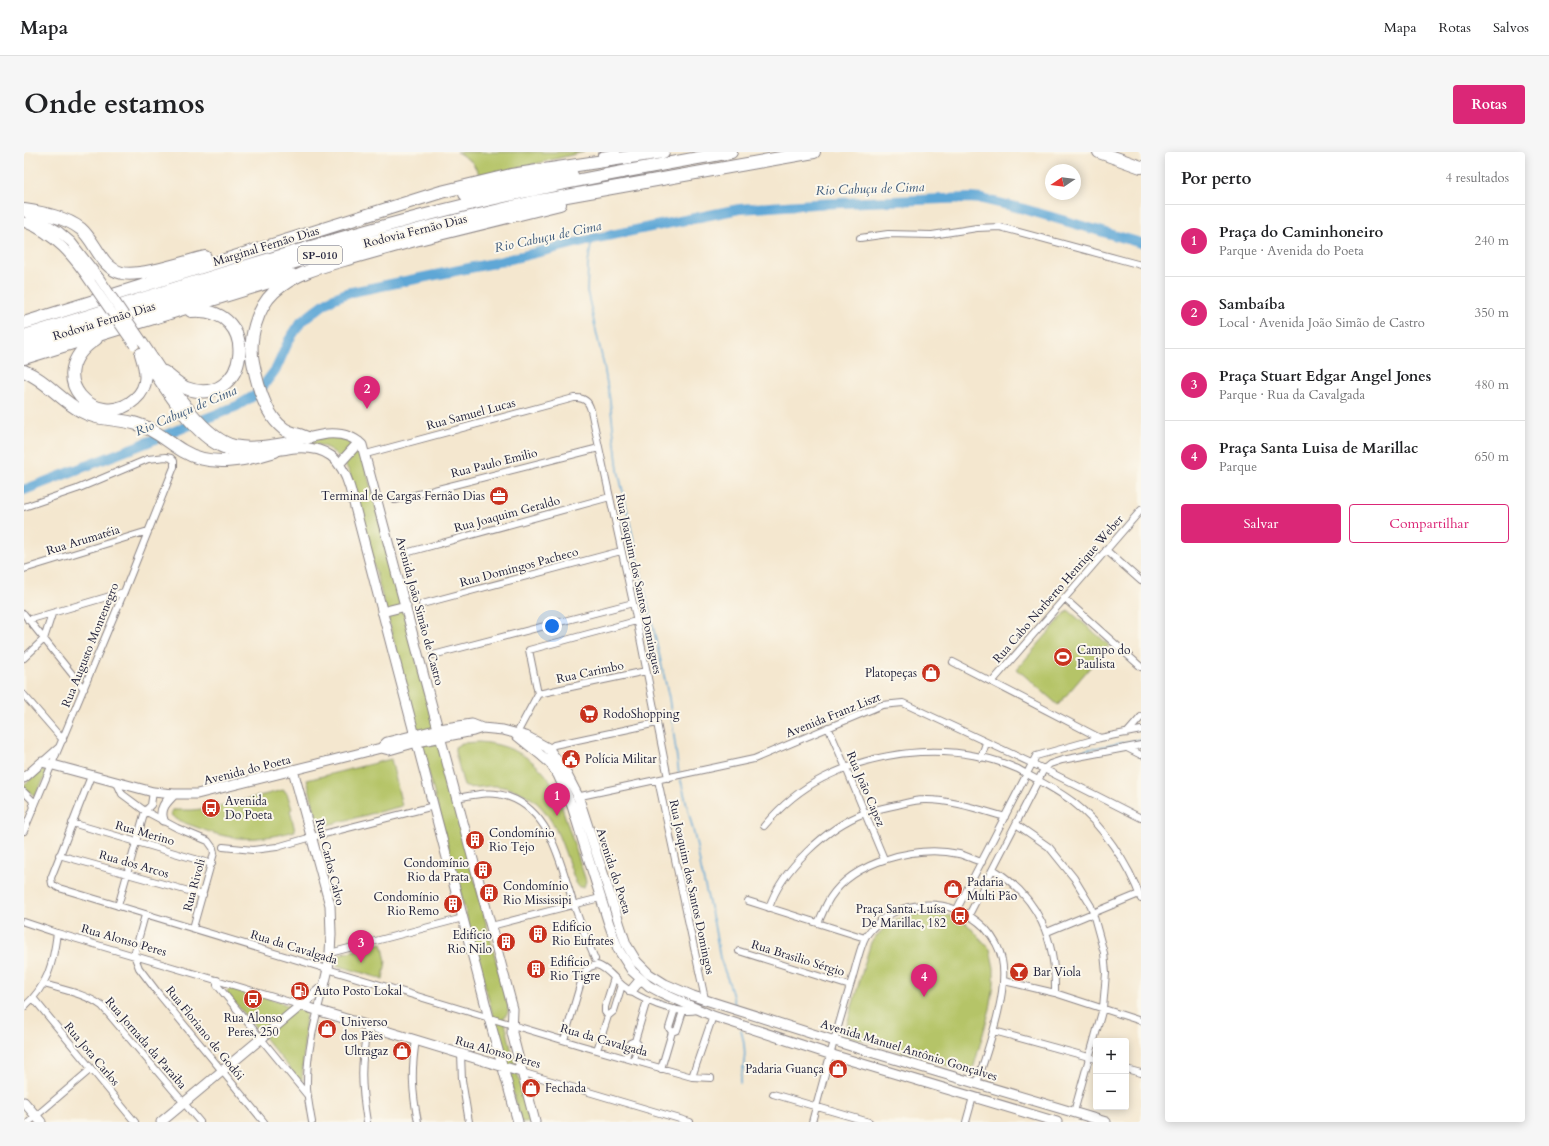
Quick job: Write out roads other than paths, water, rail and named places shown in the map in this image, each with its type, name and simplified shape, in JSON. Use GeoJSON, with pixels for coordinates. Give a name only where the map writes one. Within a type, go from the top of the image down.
{"type":"FeatureCollection","features":[{"type":"Feature","properties":{"kind":"highway","name":"Marginal Fernão Dias"},"geometry":{"type":"LineString","coordinates":[[24,323],[246,252],[441,192],[511,176],[663,152]]}},
{"type":"Feature","properties":{"kind":"highway","name":"Rodovia Fernão Dias"},"geometry":{"type":"LineString","coordinates":[[24,336],[306,248],[415,218],[494,199],[621,172],[731,152]]}},
{"type":"Feature","properties":{"kind":"highway","name":"Rodovia Fernão Dias"},"geometry":{"type":"LineString","coordinates":[[24,346],[327,253],[425,228],[533,202],[814,152]]}},
{"type":"Feature","properties":{"kind":"highway"},"geometry":{"type":"LineString","coordinates":[[1099,152],[1141,167]]}},
{"type":"Feature","properties":{"kind":"highway"},"geometry":{"type":"LineString","coordinates":[[391,208],[408,207],[444,198],[566,175],[614,170],[621,172]]}},
{"type":"Feature","properties":{"kind":"highway"},"geometry":{"type":"LineString","coordinates":[[307,438],[290,433],[284,429],[271,415],[256,376],[252,359],[252,340],[257,320],[264,305],[273,292],[308,270],[387,248],[602,194],[623,186]]}},
{"type":"Feature","properties":{"kind":"highway"},"geometry":{"type":"LineString","coordinates":[[24,211],[40,212],[61,219],[81,229],[108,264],[121,272],[132,274],[239,250],[246,252]]}},
{"type":"Feature","properties":{"kind":"highway","name":"SP-010"},"geometry":{"type":"LineString","coordinates":[[24,358],[308,270]]}},
{"type":"Feature","properties":{"kind":"highway"},"geometry":{"type":"LineString","coordinates":[[164,372],[185,387],[194,390],[213,389],[228,380],[233,374],[240,359],[239,342],[236,333],[219,315],[200,310],[171,312]]}},
{"type":"Feature","properties":{"kind":"highway"},"geometry":{"type":"LineString","coordinates":[[106,333],[81,351],[76,358],[72,371],[75,387],[78,392],[92,405],[102,409],[117,409],[131,403],[138,396],[147,376],[139,346]]}},
{"type":"Feature","properties":{"kind":"highway"},"geometry":{"type":"LineString","coordinates":[[24,371],[37,378],[81,411],[96,417],[136,423],[148,428],[196,457],[219,461],[242,459],[275,452]]}},
{"type":"Feature","properties":{"kind":"main road"},"geometry":{"type":"LineString","coordinates":[[24,211],[58,231],[71,242],[99,278],[139,346],[164,372],[188,413]]}},
{"type":"Feature","properties":{"kind":"main road"},"geometry":{"type":"LineString","coordinates":[[24,222],[38,228],[54,238],[64,247],[211,442],[228,450],[249,452],[275,452],[294,448],[314,449],[323,451],[340,463],[348,481],[489,1018],[518,1122]]}},
{"type":"Feature","properties":{"kind":"main road"},"geometry":{"type":"LineString","coordinates":[[202,429],[224,441],[236,445],[255,446],[327,434],[346,435],[359,442],[340,463]]}},
{"type":"Feature","properties":{"kind":"main road","name":"Avenida João Simão de Castro"},"geometry":{"type":"LineString","coordinates":[[359,442],[366,454],[513,1009],[512,1032],[535,1122]]}},
{"type":"Feature","properties":{"kind":"main road"},"geometry":{"type":"LineString","coordinates":[[382,612],[406,606]]}},
{"type":"Feature","properties":{"kind":"main road","name":"Avenida do Poeta"},"geometry":{"type":"LineString","coordinates":[[42,762],[153,792],[197,794],[381,748],[387,742],[440,733],[474,731],[482,728],[502,730],[516,735],[545,752],[565,771],[600,898],[618,949],[632,971],[662,993],[713,1016]]}},
{"type":"Feature","properties":{"kind":"main road"},"geometry":{"type":"LineString","coordinates":[[24,778],[42,762]]}},
{"type":"Feature","properties":{"kind":"main road","name":"Rua Carlos Calvo"},"geometry":{"type":"LineString","coordinates":[[293,770],[330,905],[330,952],[324,986]]}},
{"type":"Feature","properties":{"kind":"main road"},"geometry":{"type":"LineString","coordinates":[[163,820],[161,815],[162,810],[174,794]]}},
{"type":"Feature","properties":{"kind":"main road","name":"Avenida do Poeta"},"geometry":{"type":"LineString","coordinates":[[573,797],[621,933],[632,955],[643,969],[653,977],[674,988],[705,999]]}},
{"type":"Feature","properties":{"kind":"main road"},"geometry":{"type":"LineString","coordinates":[[631,991],[641,979]]}},
{"type":"Feature","properties":{"kind":"main road"},"geometry":{"type":"LineString","coordinates":[[161,1122],[324,986]]}},
{"type":"Feature","properties":{"kind":"main road","name":"Avenida Manuel Antônio Gonçalves"},"geometry":{"type":"LineString","coordinates":[[705,999],[834,1041],[1106,1122]]}},
{"type":"Feature","properties":{"kind":"main road","name":"Rua Alonso Peres"},"geometry":{"type":"LineString","coordinates":[[300,1005],[522,1072]]}},
{"type":"Feature","properties":{"kind":"main road"},"geometry":{"type":"LineString","coordinates":[[713,1016],[830,1054],[1057,1122]]}},
{"type":"Feature","properties":{"kind":"main road"},"geometry":{"type":"LineString","coordinates":[[758,1031],[766,1019]]}},
{"type":"Feature","properties":{"kind":"main road"},"geometry":{"type":"LineString","coordinates":[[24,1102],[35,1120]]}},
{"type":"Feature","properties":{"kind":"street"},"geometry":{"type":"LineString","coordinates":[[511,176],[552,163],[617,152]]}},
{"type":"Feature","properties":{"kind":"street"},"geometry":{"type":"LineString","coordinates":[[860,238],[888,234],[938,235],[977,228],[1000,228],[1141,265]]}},
{"type":"Feature","properties":{"kind":"street","name":"Rua Samuel Lucas"},"geometry":{"type":"LineString","coordinates":[[366,454],[574,398],[583,398]]}},
{"type":"Feature","properties":{"kind":"street","name":"Rua Joaquim dos Santos Domingues"},"geometry":{"type":"LineString","coordinates":[[583,398],[590,405],[669,777]]}},
{"type":"Feature","properties":{"kind":"street","name":"Rua Paulo Emilio"},"geometry":{"type":"LineString","coordinates":[[395,500],[599,448]]}},
{"type":"Feature","properties":{"kind":"street","name":"Rua Augusto Montenegro"},"geometry":{"type":"LineString","coordinates":[[24,507],[77,489],[152,458],[171,458],[174,461],[174,467],[124,592],[24,831]]}},
{"type":"Feature","properties":{"kind":"street","name":"Rua Joaquim Geraldo"},"geometry":{"type":"LineString","coordinates":[[409,552],[610,497]]}},
{"type":"Feature","properties":{"kind":"street","name":"Rua Cabo Norberto Henrique Weber"},"geometry":{"type":"LineString","coordinates":[[992,682],[1141,510]]}},
{"type":"Feature","properties":{"kind":"street","name":"Rua Arumatéia"},"geometry":{"type":"LineString","coordinates":[[24,569],[148,531]]}},
{"type":"Feature","properties":{"kind":"street"},"geometry":{"type":"LineString","coordinates":[[1106,550],[1141,581]]}},
{"type":"Feature","properties":{"kind":"street","name":"Rua Domingos Pacheco"},"geometry":{"type":"LineString","coordinates":[[422,604],[621,551]]}},
{"type":"Feature","properties":{"kind":"street"},"geometry":{"type":"LineString","coordinates":[[26,617],[52,614],[124,592]]}},
{"type":"Feature","properties":{"kind":"street"},"geometry":{"type":"LineString","coordinates":[[1064,598],[1141,666]]}},
{"type":"Feature","properties":{"kind":"street"},"geometry":{"type":"LineString","coordinates":[[433,655],[633,603]]}},
{"type":"Feature","properties":{"kind":"street"},"geometry":{"type":"LineString","coordinates":[[24,658],[44,639],[52,614]]}},
{"type":"Feature","properties":{"kind":"street"},"geometry":{"type":"LineString","coordinates":[[26,617],[84,689]]}},
{"type":"Feature","properties":{"kind":"street"},"geometry":{"type":"LineString","coordinates":[[516,735],[538,694],[529,650],[636,621]]}},
{"type":"Feature","properties":{"kind":"street"},"geometry":{"type":"LineString","coordinates":[[953,662],[1100,738]]}},
{"type":"Feature","properties":{"kind":"street","name":"Rua Carimbo"},"geometry":{"type":"LineString","coordinates":[[538,694],[646,671]]}},
{"type":"Feature","properties":{"kind":"street"},"geometry":{"type":"LineString","coordinates":[[24,694],[62,743],[42,762]]}},
{"type":"Feature","properties":{"kind":"street","name":"Avenida Franz Liszt"},"geometry":{"type":"LineString","coordinates":[[573,797],[754,759],[882,705],[903,703],[1044,769],[1141,818]]}},
{"type":"Feature","properties":{"kind":"street"},"geometry":{"type":"LineString","coordinates":[[1127,733],[1141,717]]}},
{"type":"Feature","properties":{"kind":"street"},"geometry":{"type":"LineString","coordinates":[[545,752],[554,745],[657,723]]}},
{"type":"Feature","properties":{"kind":"street","name":"Rua João Capez"},"geometry":{"type":"LineString","coordinates":[[828,727],[884,859]]}},
{"type":"Feature","properties":{"kind":"street"},"geometry":{"type":"LineString","coordinates":[[956,910],[1037,755],[1100,738],[1141,730]]}},
{"type":"Feature","properties":{"kind":"street"},"geometry":{"type":"LineString","coordinates":[[981,758],[986,743]]}},
{"type":"Feature","properties":{"kind":"street"},"geometry":{"type":"LineString","coordinates":[[969,915],[1044,769],[1050,764],[1062,760],[1141,745]]}},
{"type":"Feature","properties":{"kind":"street"},"geometry":{"type":"LineString","coordinates":[[1127,748],[1141,756]]}},
{"type":"Feature","properties":{"kind":"street"},"geometry":{"type":"LineString","coordinates":[[764,826],[777,811],[804,790],[822,779],[846,768],[876,758],[916,752],[955,754],[981,758],[1011,766],[1075,803],[1091,818],[1115,849],[1132,879],[1140,897],[1047,932]]}},
{"type":"Feature","properties":{"kind":"street","name":"Rua da Cavalgada"},"geometry":{"type":"LineString","coordinates":[[91,776],[51,878],[52,884],[55,886],[145,915],[193,928],[597,1050],[692,1077],[711,1078]]}},
{"type":"Feature","properties":{"kind":"street","name":"Rua Joaquim dos Santos Domingos"},"geometry":{"type":"LineString","coordinates":[[658,780],[705,999]]}},
{"type":"Feature","properties":{"kind":"street"},"geometry":{"type":"LineString","coordinates":[[117,783],[122,794],[146,811],[163,820]]}},
{"type":"Feature","properties":{"kind":"street"},"geometry":{"type":"LineString","coordinates":[[24,792],[32,800],[34,808]]}},
{"type":"Feature","properties":{"kind":"street"},"geometry":{"type":"LineString","coordinates":[[118,906],[146,811],[151,805],[153,792]]}},
{"type":"Feature","properties":{"kind":"street"},"geometry":{"type":"LineString","coordinates":[[457,798],[482,793],[508,796],[530,809],[546,829],[554,846],[574,905],[595,959]]}},
{"type":"Feature","properties":{"kind":"street"},"geometry":{"type":"LineString","coordinates":[[769,908],[785,878],[812,848],[828,834],[864,813],[904,803],[924,800],[954,804],[1005,817]]}},
{"type":"Feature","properties":{"kind":"street"},"geometry":{"type":"LineString","coordinates":[[223,847],[253,850],[267,849],[434,806]]}},
{"type":"Feature","properties":{"kind":"street","name":"Rua Rivoli"},"geometry":{"type":"LineString","coordinates":[[163,820],[177,828],[208,841],[213,848],[214,853],[212,864],[193,928]]}},
{"type":"Feature","properties":{"kind":"street","name":"Rua Merino"},"geometry":{"type":"LineString","coordinates":[[72,822],[212,864]]}},
{"type":"Feature","properties":{"kind":"street"},"geometry":{"type":"LineString","coordinates":[[1016,824],[1049,847],[1082,890],[1094,914],[1104,953],[1106,972],[1103,1008],[1097,1038]]}},
{"type":"Feature","properties":{"kind":"street"},"geometry":{"type":"LineString","coordinates":[[818,923],[830,897],[841,885],[858,873],[884,859],[930,851],[959,854],[982,862]]}},
{"type":"Feature","properties":{"kind":"street","name":"Rua dos Arcos"},"geometry":{"type":"LineString","coordinates":[[59,855],[203,895]]}},
{"type":"Feature","properties":{"kind":"street"},"geometry":{"type":"LineString","coordinates":[[993,869],[1006,877],[1023,892],[1040,917],[1047,932],[1055,969],[1055,993]]}},
{"type":"Feature","properties":{"kind":"street"},"geometry":{"type":"LineString","coordinates":[[491,926],[600,898]]}},
{"type":"Feature","properties":{"kind":"street"},"geometry":{"type":"LineString","coordinates":[[748,901],[865,938]]}},
{"type":"Feature","properties":{"kind":"street"},"geometry":{"type":"LineString","coordinates":[[812,1122],[830,1054],[865,938],[879,922],[896,910],[917,905],[940,905],[969,915],[979,923],[995,941],[1002,960],[1004,981],[994,1030],[978,1083]]}},
{"type":"Feature","properties":{"kind":"street"},"geometry":{"type":"LineString","coordinates":[[134,955],[145,915]]}},
{"type":"Feature","properties":{"kind":"street"},"geometry":{"type":"LineString","coordinates":[[330,952],[463,918]]}},
{"type":"Feature","properties":{"kind":"street","name":"Rua Alonso Peres"},"geometry":{"type":"LineString","coordinates":[[24,922],[300,1005]]}},
{"type":"Feature","properties":{"kind":"street"},"geometry":{"type":"LineString","coordinates":[[24,1007],[34,999],[44,984],[53,960],[57,933]]}},
{"type":"Feature","properties":{"kind":"street","name":"Rua Brasilio Sérgio"},"geometry":{"type":"LineString","coordinates":[[739,951],[850,986]]}},
{"type":"Feature","properties":{"kind":"street","name":"Rua Floriano de Godói"},"geometry":{"type":"LineString","coordinates":[[134,955],[139,968],[264,1122]]}},
{"type":"Feature","properties":{"kind":"street","name":"Avenida do Poeta"},"geometry":{"type":"LineString","coordinates":[[564,1040],[584,972],[592,966],[600,965],[622,985],[647,1000],[683,1011],[697,1010]]}},
{"type":"Feature","properties":{"kind":"street"},"geometry":{"type":"LineString","coordinates":[[608,1016],[605,1012],[605,1007],[614,978]]}},
{"type":"Feature","properties":{"kind":"street"},"geometry":{"type":"LineString","coordinates":[[217,980],[217,985],[308,1096]]}},
{"type":"Feature","properties":{"kind":"street"},"geometry":{"type":"LineString","coordinates":[[1004,981],[1055,993],[1141,1021]]}},
{"type":"Feature","properties":{"kind":"street","name":"Rua Jornada da Paraiba"},"geometry":{"type":"LineString","coordinates":[[44,984],[82,995],[94,1000],[102,1006],[200,1122]]}},
{"type":"Feature","properties":{"kind":"street"},"geometry":{"type":"LineString","coordinates":[[597,1050],[608,1016],[614,1011],[622,985]]}},
{"type":"Feature","properties":{"kind":"street","name":"Rua Carlos Calvo"},"geometry":{"type":"LineString","coordinates":[[312,1122],[308,1096],[308,1064],[317,1011],[324,986]]}},
{"type":"Feature","properties":{"kind":"street","name":"Rua Jota Carlos"},"geometry":{"type":"LineString","coordinates":[[34,999],[135,1122]]}},
{"type":"Feature","properties":{"kind":"street"},"geometry":{"type":"LineString","coordinates":[[634,1060],[638,1044],[635,1041],[647,1000]]}},
{"type":"Feature","properties":{"kind":"street"},"geometry":{"type":"LineString","coordinates":[[661,1068],[672,1032],[669,1028],[675,1009]]}},
{"type":"Feature","properties":{"kind":"street"},"geometry":{"type":"LineString","coordinates":[[672,1032],[677,1030],[683,1011]]}},
{"type":"Feature","properties":{"kind":"street"},"geometry":{"type":"LineString","coordinates":[[692,1077],[713,1016]]}},
{"type":"Feature","properties":{"kind":"street"},"geometry":{"type":"LineString","coordinates":[[367,1122],[361,1081],[364,1047],[368,1026]]}},
{"type":"Feature","properties":{"kind":"street"},"geometry":{"type":"LineString","coordinates":[[994,1030],[1093,1058],[1074,1112]]}},
{"type":"Feature","properties":{"kind":"street"},"geometry":{"type":"LineString","coordinates":[[416,1040],[412,1064],[412,1083],[413,1098],[418,1122]]}},
{"type":"Feature","properties":{"kind":"street"},"geometry":{"type":"LineString","coordinates":[[626,1058],[630,1043],[635,1041]]}},
{"type":"Feature","properties":{"kind":"street"},"geometry":{"type":"LineString","coordinates":[[461,1054],[462,1080],[469,1122]]}},
{"type":"Feature","properties":{"kind":"street"},"geometry":{"type":"LineString","coordinates":[[35,1120],[91,1069]]}},
{"type":"Feature","properties":{"kind":"street"},"geometry":{"type":"LineString","coordinates":[[1129,1070],[1141,1073]]}},
{"type":"Feature","properties":{"kind":"street","name":"Rua Alonso Peres"},"geometry":{"type":"LineString","coordinates":[[522,1072],[690,1122]]}},
{"type":"Feature","properties":{"kind":"street"},"geometry":{"type":"LineString","coordinates":[[773,1094],[869,1122]]}},
{"type":"Feature","properties":{"kind":"street"},"geometry":{"type":"LineString","coordinates":[[966,1122],[973,1097]]}},
{"type":"Feature","properties":{"kind":"waterway","name":"Rio Cabuçu de Cima"},"geometry":{"type":"LineString","coordinates":[[24,490],[237,406],[257,394],[276,369],[289,340],[301,322],[332,299],[347,293],[494,263],[592,239],[739,209],[815,204],[969,198],[982,199],[1024,209],[1141,243]]}},
{"type":"Feature","properties":{"kind":"waterway"},"geometry":{"type":"LineString","coordinates":[[592,239],[588,263],[587,291],[604,366],[610,401],[618,470],[669,698],[679,774]]}},
{"type":"Feature","properties":{"kind":"waterway"},"geometry":{"type":"LineString","coordinates":[[1070,753],[1141,739]]}},
{"type":"Feature","properties":{"kind":"waterway"},"geometry":{"type":"LineString","coordinates":[[680,777],[696,842],[720,958],[735,1005]]}},
{"type":"Feature","properties":{"kind":"waterway"},"geometry":{"type":"LineString","coordinates":[[740,1083],[745,1056],[741,1030]]}},
{"type":"Feature","properties":{"kind":"place","name":"Sambaíba"},"geometry":{"type":"Point","coordinates":[367,409]}},
{"type":"Feature","properties":{"kind":"place","name":"Terminal de Cargas Fernão Dias"},"geometry":{"type":"Point","coordinates":[499,496]}},
{"type":"Feature","properties":{"kind":"place","name":"Campo do Paulista"},"geometry":{"type":"Point","coordinates":[1063,657]}},
{"type":"Feature","properties":{"kind":"place","name":"Platopeças"},"geometry":{"type":"Point","coordinates":[931,673]}},
{"type":"Feature","properties":{"kind":"place","name":"RodoShopping"},"geometry":{"type":"Point","coordinates":[589,714]}},
{"type":"Feature","properties":{"kind":"place","name":"Polícia Militar"},"geometry":{"type":"Point","coordinates":[571,759]}},
{"type":"Feature","properties":{"kind":"place","name":"Avenida Do Poeta"},"geometry":{"type":"Point","coordinates":[211,808]}},
{"type":"Feature","properties":{"kind":"place","name":"Praça do Caminhoneiro"},"geometry":{"type":"Point","coordinates":[557,816]}},
{"type":"Feature","properties":{"kind":"place","name":"Condomínio Rio Tejo"},"geometry":{"type":"Point","coordinates":[475,840]}},
{"type":"Feature","properties":{"kind":"place","name":"Condomínio Rio da Prata"},"geometry":{"type":"Point","coordinates":[483,870]}},
{"type":"Feature","properties":{"kind":"place","name":"Padaria Multi Pão"},"geometry":{"type":"Point","coordinates":[953,889]}},
{"type":"Feature","properties":{"kind":"place","name":"Condomínio Rio Mississipi"},"geometry":{"type":"Point","coordinates":[489,893]}},
{"type":"Feature","properties":{"kind":"place","name":"Condomínio Rio Remo"},"geometry":{"type":"Point","coordinates":[453,904]}},
{"type":"Feature","properties":{"kind":"place","name":"Praça Santa. Luísa De Marillac, 182"},"geometry":{"type":"Point","coordinates":[960,916]}},
{"type":"Feature","properties":{"kind":"place","name":"Edifício Rio Eufrates"},"geometry":{"type":"Point","coordinates":[538,934]}},
{"type":"Feature","properties":{"kind":"place","name":"Edifício Rio Nilo"},"geometry":{"type":"Point","coordinates":[506,942]}},
{"type":"Feature","properties":{"kind":"place","name":"Praça Stuart Edgar Angel Jones"},"geometry":{"type":"Point","coordinates":[361,963]}},
{"type":"Feature","properties":{"kind":"place","name":"Edifício Rio Tigre"},"geometry":{"type":"Point","coordinates":[536,969]}},
{"type":"Feature","properties":{"kind":"place","name":"Bar Viola"},"geometry":{"type":"Point","coordinates":[1019,972]}},
{"type":"Feature","properties":{"kind":"place","name":"Auto Posto Lokal"},"geometry":{"type":"Point","coordinates":[300,991]}},
{"type":"Feature","properties":{"kind":"place","name":"Praça Santa Luisa de Marillac"},"geometry":{"type":"Point","coordinates":[924,997]}},
{"type":"Feature","properties":{"kind":"place","name":"Rua Alonso Peres, 250"},"geometry":{"type":"Point","coordinates":[253,999]}},
{"type":"Feature","properties":{"kind":"place","name":"Universo dos Pães"},"geometry":{"type":"Point","coordinates":[327,1029]}},
{"type":"Feature","properties":{"kind":"place","name":"Ultragaz"},"geometry":{"type":"Point","coordinates":[402,1051]}},
{"type":"Feature","properties":{"kind":"place","name":"Padaria Guança"},"geometry":{"type":"Point","coordinates":[838,1069]}},
{"type":"Feature","properties":{"kind":"place","name":"Fechada"},"geometry":{"type":"Point","coordinates":[531,1088]}}]}
